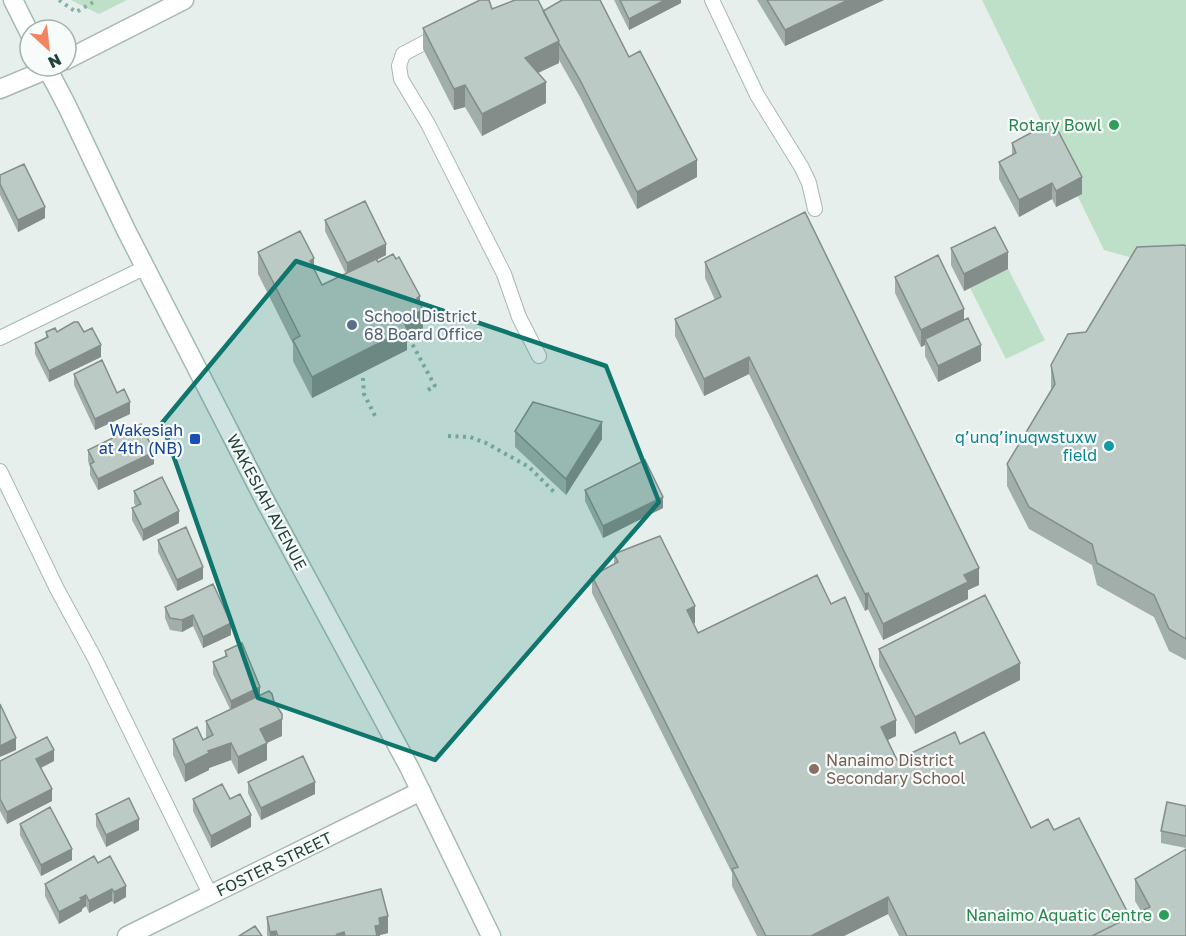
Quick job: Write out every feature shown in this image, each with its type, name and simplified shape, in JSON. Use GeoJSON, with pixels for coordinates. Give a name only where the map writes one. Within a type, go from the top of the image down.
{"type":"FeatureCollection","features":[{"type":"Feature","properties":{"kind":"main road"},"geometry":{"type":"LineString","coordinates":[[13,0],[22,18]]}},
{"type":"Feature","properties":{"kind":"main road"},"geometry":{"type":"LineString","coordinates":[[78,54],[184,0]]}},
{"type":"Feature","properties":{"kind":"main road"},"geometry":{"type":"LineString","coordinates":[[0,89],[24,78]]}},
{"type":"Feature","properties":{"kind":"main road","name":"WAKESIAH AVENUE"},"geometry":{"type":"LineString","coordinates":[[54,78],[146,267],[262,495],[421,791],[491,936]]}},
{"type":"Feature","properties":{"kind":"main road","name":"FOSTER STREET"},"geometry":{"type":"LineString","coordinates":[[127,936],[421,791]]}},
{"type":"Feature","properties":{"kind":"lane"},"geometry":{"type":"LineString","coordinates":[[712,0],[757,95],[802,168],[809,183],[815,209]]}},
{"type":"Feature","properties":{"kind":"lane"},"geometry":{"type":"LineString","coordinates":[[447,31],[403,54],[399,66],[401,79],[428,124],[504,274],[519,317],[539,356]]}},
{"type":"Feature","properties":{"kind":"lane"},"geometry":{"type":"LineString","coordinates":[[0,338],[146,267]]}},
{"type":"Feature","properties":{"kind":"lane"},"geometry":{"type":"LineString","coordinates":[[0,471],[211,896]]}},
{"type":"Feature","properties":{"kind":"path"},"geometry":{"type":"LineString","coordinates":[[59,0],[76,12],[97,0]]}},
{"type":"Feature","properties":{"kind":"path"},"geometry":{"type":"LineString","coordinates":[[410,338],[435,387],[428,390]]}},
{"type":"Feature","properties":{"kind":"path"},"geometry":{"type":"LineString","coordinates":[[363,378],[364,394],[375,416]]}},
{"type":"Feature","properties":{"kind":"path"},"geometry":{"type":"LineString","coordinates":[[448,436],[470,437],[486,443],[529,467],[555,493]]}},
{"type":"Feature","properties":{"kind":"highlighted area"},"geometry":{"type":"Polygon","coordinates":[[[296,261],[606,366],[659,502],[435,760],[258,698],[162,423],[296,261]]]}},
{"type":"Feature","properties":{"kind":"green space"},"geometry":{"type":"Polygon","coordinates":[[[71,0],[127,0],[99,14],[71,0]]]}},
{"type":"Feature","properties":{"kind":"green space","name":"Rotary Bowl"},"geometry":{"type":"Polygon","coordinates":[[[982,0],[1186,0],[1186,273],[1104,250],[982,0]]]}},
{"type":"Feature","properties":{"kind":"green space"},"geometry":{"type":"Polygon","coordinates":[[[1002,257],[1045,340],[1006,359],[964,276],[1002,257]]]}},
{"type":"Feature","properties":{"kind":"building"},"geometry":{"type":"Polygon","coordinates":[[[480,0],[489,0],[492,9],[515,0],[538,0],[559,41],[525,58],[546,82],[482,114],[465,85],[454,89],[423,28],[480,0]]]}},
{"type":"Feature","properties":{"kind":"building"},"geometry":{"type":"Polygon","coordinates":[[[562,0],[600,0],[629,57],[640,51],[697,160],[637,192],[543,11],[562,0]]]}},
{"type":"Feature","properties":{"kind":"building"},"geometry":{"type":"Polygon","coordinates":[[[620,0],[665,0],[629,19],[620,0]]]}},
{"type":"Feature","properties":{"kind":"building"},"geometry":{"type":"Polygon","coordinates":[[[767,0],[848,0],[785,30],[767,0]]]}},
{"type":"Feature","properties":{"kind":"building"},"geometry":{"type":"Polygon","coordinates":[[[1053,121],[1082,177],[1056,191],[1052,183],[1019,200],[999,162],[1016,153],[1012,143],[1053,121]]]}},
{"type":"Feature","properties":{"kind":"building"},"geometry":{"type":"Polygon","coordinates":[[[24,164],[45,207],[18,220],[0,184],[0,175],[24,164]]]}},
{"type":"Feature","properties":{"kind":"building"},"geometry":{"type":"Polygon","coordinates":[[[365,201],[386,244],[347,263],[325,220],[365,201]]]}},
{"type":"Feature","properties":{"kind":"building"},"geometry":{"type":"Polygon","coordinates":[[[805,212],[979,568],[964,575],[968,582],[883,624],[868,593],[865,594],[749,357],[704,379],[675,319],[721,297],[705,262],[805,212]]]}},
{"type":"Feature","properties":{"kind":"building"},"geometry":{"type":"Polygon","coordinates":[[[995,227],[1008,252],[964,274],[951,248],[995,227]]]}},
{"type":"Feature","properties":{"kind":"building","name":"School District 68 Board Office"},"geometry":{"type":"Polygon","coordinates":[[[300,231],[314,258],[310,261],[322,285],[376,259],[378,262],[393,254],[396,259],[399,257],[420,296],[417,298],[423,310],[403,320],[407,329],[312,377],[293,340],[300,336],[258,252],[300,231]]]}},
{"type":"Feature","properties":{"kind":"building","name":"q’unq’inuqwstuxw field"},"geometry":{"type":"Polygon","coordinates":[[[1186,246],[1186,639],[1169,629],[1154,595],[1097,563],[1092,544],[1029,507],[1007,464],[1055,384],[1051,365],[1068,334],[1086,332],[1137,247],[1186,246]]]}},
{"type":"Feature","properties":{"kind":"building"},"geometry":{"type":"Polygon","coordinates":[[[938,255],[964,309],[921,330],[895,277],[938,255]]]}},
{"type":"Feature","properties":{"kind":"building"},"geometry":{"type":"Polygon","coordinates":[[[968,318],[981,345],[938,366],[925,339],[968,318]]]}},
{"type":"Feature","properties":{"kind":"building"},"geometry":{"type":"Polygon","coordinates":[[[78,322],[84,332],[92,328],[101,345],[49,371],[35,343],[48,337],[46,332],[55,328],[57,332],[78,322]]]}},
{"type":"Feature","properties":{"kind":"building"},"geometry":{"type":"Polygon","coordinates":[[[102,360],[117,393],[124,389],[130,402],[95,419],[74,374],[102,360]]]}},
{"type":"Feature","properties":{"kind":"building"},"geometry":{"type":"Polygon","coordinates":[[[533,402],[602,422],[566,479],[515,431],[533,402]]]}},
{"type":"Feature","properties":{"kind":"building"},"geometry":{"type":"Polygon","coordinates":[[[141,424],[154,452],[98,479],[90,464],[94,462],[88,450],[141,424]]]}},
{"type":"Feature","properties":{"kind":"building"},"geometry":{"type":"Polygon","coordinates":[[[645,460],[663,497],[603,526],[585,490],[645,460]]]}},
{"type":"Feature","properties":{"kind":"building"},"geometry":{"type":"Polygon","coordinates":[[[162,477],[179,511],[143,530],[132,508],[141,504],[134,491],[162,477]]]}},
{"type":"Feature","properties":{"kind":"building"},"geometry":{"type":"Polygon","coordinates":[[[186,527],[203,567],[177,580],[158,540],[186,527]]]}},
{"type":"Feature","properties":{"kind":"building","name":"Nanaimo District Secondary School"},"geometry":{"type":"Polygon","coordinates":[[[660,536],[695,606],[687,610],[698,633],[817,575],[831,604],[845,597],[896,720],[881,727],[897,760],[955,732],[960,744],[984,732],[1031,828],[1048,819],[1054,830],[1079,818],[1130,917],[1092,936],[907,936],[888,897],[811,936],[766,936],[732,869],[738,867],[592,576],[618,562],[614,554],[660,536]]]}},
{"type":"Feature","properties":{"kind":"building"},"geometry":{"type":"Polygon","coordinates":[[[213,584],[231,623],[203,637],[193,615],[182,620],[170,618],[165,607],[213,584]]]}},
{"type":"Feature","properties":{"kind":"building"},"geometry":{"type":"Polygon","coordinates":[[[985,595],[1020,663],[915,717],[879,649],[985,595]]]}},
{"type":"Feature","properties":{"kind":"building"},"geometry":{"type":"Polygon","coordinates":[[[242,643],[260,687],[231,701],[213,662],[227,656],[225,651],[242,643]]]}},
{"type":"Feature","properties":{"kind":"building"},"geometry":{"type":"Polygon","coordinates":[[[269,691],[282,714],[282,719],[260,729],[267,743],[238,757],[231,743],[208,751],[209,753],[185,765],[173,739],[197,727],[203,740],[213,735],[206,721],[269,691]]]}},
{"type":"Feature","properties":{"kind":"building"},"geometry":{"type":"Polygon","coordinates":[[[0,704],[16,738],[0,746],[0,704]]]}},
{"type":"Feature","properties":{"kind":"building"},"geometry":{"type":"Polygon","coordinates":[[[47,737],[54,750],[36,759],[52,789],[7,812],[0,799],[0,761],[47,737]]]}},
{"type":"Feature","properties":{"kind":"building"},"geometry":{"type":"Polygon","coordinates":[[[303,756],[315,782],[261,808],[248,782],[303,756]]]}},
{"type":"Feature","properties":{"kind":"building"},"geometry":{"type":"Polygon","coordinates":[[[222,784],[230,799],[240,794],[251,815],[211,836],[193,799],[222,784]]]}},
{"type":"Feature","properties":{"kind":"building"},"geometry":{"type":"Polygon","coordinates":[[[129,798],[139,819],[106,835],[96,814],[129,798]]]}},
{"type":"Feature","properties":{"kind":"building"},"geometry":{"type":"Polygon","coordinates":[[[1167,802],[1186,806],[1186,836],[1161,831],[1167,802]]]}},
{"type":"Feature","properties":{"kind":"building"},"geometry":{"type":"Polygon","coordinates":[[[50,807],[72,849],[41,865],[20,824],[50,807]]]}},
{"type":"Feature","properties":{"kind":"building"},"geometry":{"type":"Polygon","coordinates":[[[1186,849],[1186,936],[1092,936],[1150,907],[1135,879],[1186,849]]]}},
{"type":"Feature","properties":{"kind":"building"},"geometry":{"type":"Polygon","coordinates":[[[94,856],[98,863],[110,856],[126,886],[114,892],[112,889],[89,901],[86,895],[80,898],[82,900],[59,912],[45,884],[94,856]]]}},
{"type":"Feature","properties":{"kind":"building"},"geometry":{"type":"Polygon","coordinates":[[[381,889],[388,916],[379,918],[380,925],[375,926],[377,936],[345,936],[344,932],[335,936],[278,936],[276,931],[270,932],[267,917],[381,889]]]}},
{"type":"Feature","properties":{"kind":"building"},"geometry":{"type":"Polygon","coordinates":[[[255,926],[262,936],[239,936],[255,926]]]}},
{"type":"Feature","properties":{"kind":"place","name":"Rotary Bowl"},"geometry":{"type":"Point","coordinates":[1114,125]}},
{"type":"Feature","properties":{"kind":"place","name":"School District 68 Board Office"},"geometry":{"type":"Point","coordinates":[352,325]}},
{"type":"Feature","properties":{"kind":"place","name":"Wakesiah at 4th (NB)"},"geometry":{"type":"Point","coordinates":[195,439]}},
{"type":"Feature","properties":{"kind":"place","name":"q’unq’inuqwstuxw field"},"geometry":{"type":"Point","coordinates":[1109,446]}},
{"type":"Feature","properties":{"kind":"place","name":"Nanaimo District Secondary School"},"geometry":{"type":"Point","coordinates":[814,769]}},
{"type":"Feature","properties":{"kind":"place","name":"Nanaimo Aquatic Centre"},"geometry":{"type":"Point","coordinates":[1164,915]}}]}
